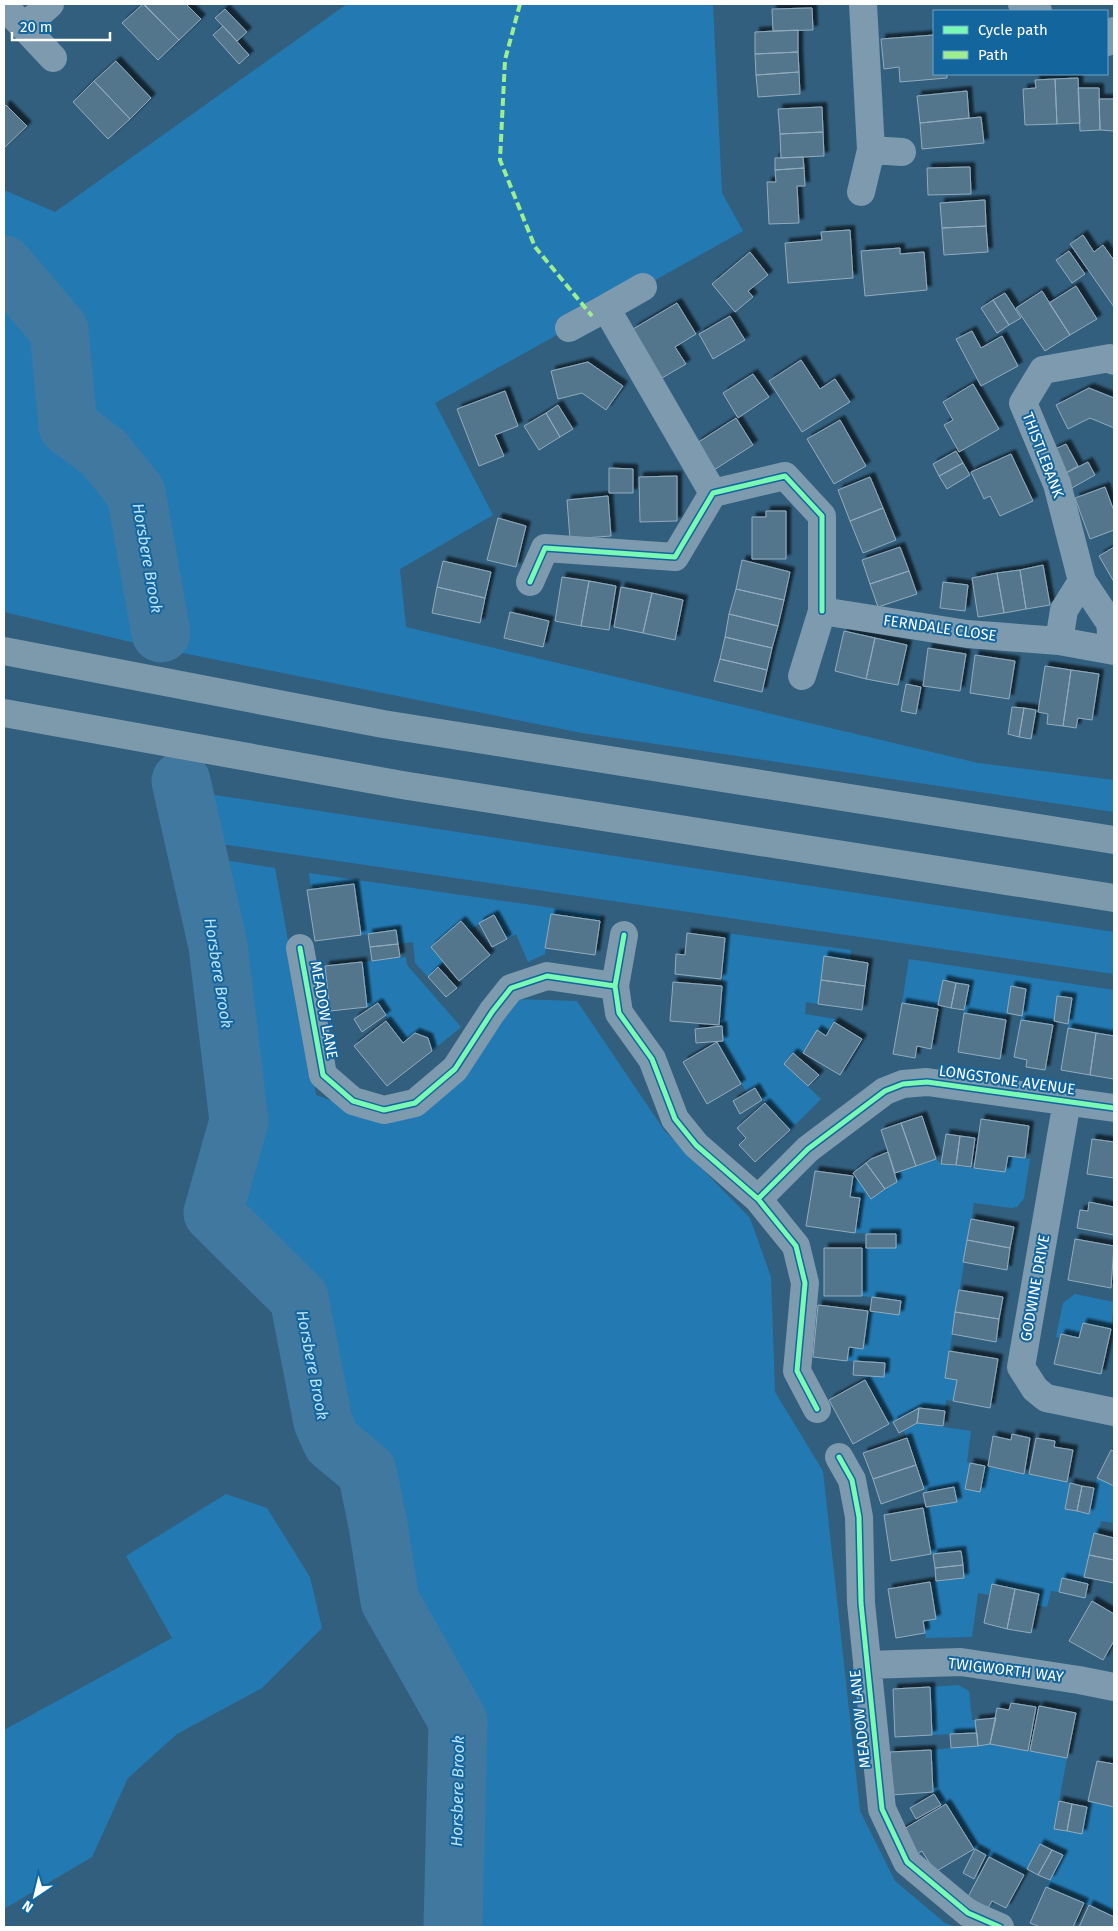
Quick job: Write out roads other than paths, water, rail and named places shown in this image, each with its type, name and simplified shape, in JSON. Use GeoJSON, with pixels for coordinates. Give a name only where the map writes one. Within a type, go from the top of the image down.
{"type":"FeatureCollection","features":[{"type":"Feature","properties":{"kind":"highway"},"geometry":{"type":"LineString","coordinates":[[4,650],[383,724],[1114,840]]}},
{"type":"Feature","properties":{"kind":"highway"},"geometry":{"type":"LineString","coordinates":[[4,713],[402,785],[1114,898]]}},
{"type":"Feature","properties":{"kind":"street"},"geometry":{"type":"LineString","coordinates":[[24,27],[50,4]]}},
{"type":"Feature","properties":{"kind":"street"},"geometry":{"type":"LineString","coordinates":[[861,192],[871,150],[863,4]]}},
{"type":"Feature","properties":{"kind":"street"},"geometry":{"type":"LineString","coordinates":[[1022,4],[1036,10]]}},
{"type":"Feature","properties":{"kind":"street"},"geometry":{"type":"LineString","coordinates":[[4,6],[53,58]]}},
{"type":"Feature","properties":{"kind":"street"},"geometry":{"type":"LineString","coordinates":[[871,150],[902,152]]}},
{"type":"Feature","properties":{"kind":"street"},"geometry":{"type":"LineString","coordinates":[[569,328],[643,287]]}},
{"type":"Feature","properties":{"kind":"street"},"geometry":{"type":"LineString","coordinates":[[606,308],[713,494]]}},
{"type":"Feature","properties":{"kind":"street","name":"THISTLEBANK"},"geometry":{"type":"LineString","coordinates":[[1082,582],[1056,484],[1023,403],[1043,370],[1113,355]]}},
{"type":"Feature","properties":{"kind":"street"},"geometry":{"type":"LineString","coordinates":[[530,582],[545,548],[675,557],[713,494],[785,476],[822,516],[822,611],[802,676]]}},
{"type":"Feature","properties":{"kind":"street"},"geometry":{"type":"LineString","coordinates":[[1059,641],[1064,610],[1082,582]]}},
{"type":"Feature","properties":{"kind":"street","name":"FERNDALE CLOSE"},"geometry":{"type":"LineString","coordinates":[[822,611],[967,634],[1059,641],[1114,651],[1110,623],[1082,582]]}},
{"type":"Feature","properties":{"kind":"street"},"geometry":{"type":"LineString","coordinates":[[624,935],[615,986],[619,1014],[652,1059],[675,1119],[696,1145],[758,1199],[796,1246],[805,1283],[797,1371],[817,1409]]}},
{"type":"Feature","properties":{"kind":"street","name":"MEADOW LANE"},"geometry":{"type":"LineString","coordinates":[[300,948],[323,1075],[352,1101],[384,1110],[415,1103],[455,1069],[492,1012],[512,988],[547,976],[615,986]]}},
{"type":"Feature","properties":{"kind":"street","name":"LONGSTONE AVENUE"},"geometry":{"type":"LineString","coordinates":[[758,1199],[808,1149],[885,1091],[903,1084],[928,1082],[1114,1108]]}},
{"type":"Feature","properties":{"kind":"street","name":"GODWINE DRIVE"},"geometry":{"type":"LineString","coordinates":[[1067,1101],[1021,1367],[1035,1389],[1046,1398],[1114,1412]]}},
{"type":"Feature","properties":{"kind":"street","name":"MEADOW LANE"},"geometry":{"type":"LineString","coordinates":[[839,1457],[852,1480],[859,1517],[861,1603],[882,1809],[907,1862],[968,1913],[1000,1927]]}},
{"type":"Feature","properties":{"kind":"street","name":"TWIGWORTH WAY"},"geometry":{"type":"LineString","coordinates":[[867,1666],[961,1662],[1114,1687]]}},
{"type":"Feature","properties":{"kind":"waterway","name":"Horsbere Brook"},"geometry":{"type":"LineString","coordinates":[[4,265],[59,330],[68,426],[104,453],[136,493],[161,633]]}},
{"type":"Feature","properties":{"kind":"waterway","name":"Horsbere Brook"},"geometry":{"type":"LineString","coordinates":[[181,781],[218,946],[239,1121],[213,1213],[299,1298],[323,1422],[332,1442],[367,1471],[390,1601],[458,1721],[453,1927]]}}]}
